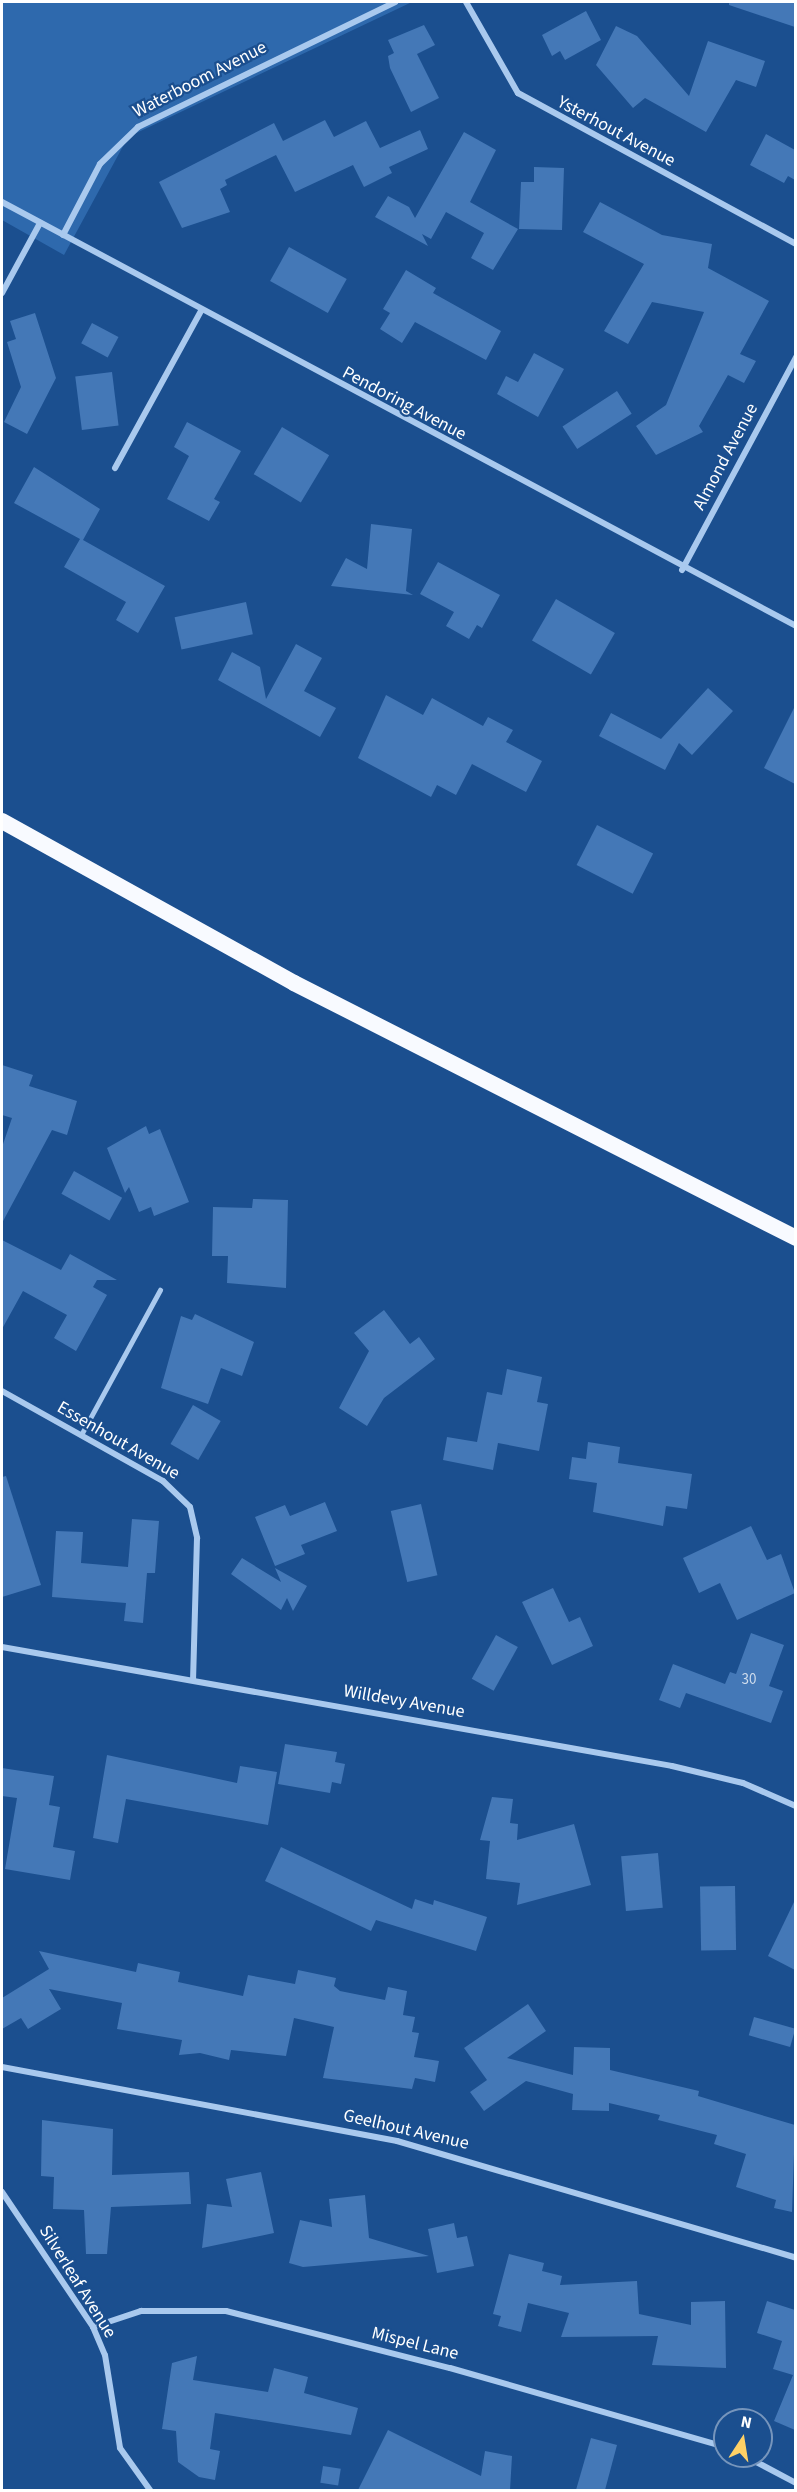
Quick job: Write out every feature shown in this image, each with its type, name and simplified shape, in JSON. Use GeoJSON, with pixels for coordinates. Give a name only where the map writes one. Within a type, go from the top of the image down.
{"type":"FeatureCollection","features":[{"type":"Feature","properties":{"kind":"highway"},"geometry":{"type":"LineString","coordinates":[[2,821],[294,983],[795,1238]]}},
{"type":"Feature","properties":{"kind":"street","name":"Waterboom Avenue"},"geometry":{"type":"LineString","coordinates":[[63,235],[100,164],[138,127],[395,2]]}},
{"type":"Feature","properties":{"kind":"street","name":"Ysterhout Avenue"},"geometry":{"type":"LineString","coordinates":[[466,2],[518,93],[795,244]]}},
{"type":"Feature","properties":{"kind":"street","name":"Pendoring Avenue"},"geometry":{"type":"LineString","coordinates":[[2,202],[682,570],[795,626]]}},
{"type":"Feature","properties":{"kind":"street"},"geometry":{"type":"LineString","coordinates":[[2,293],[40,223]]}},
{"type":"Feature","properties":{"kind":"street"},"geometry":{"type":"LineString","coordinates":[[115,468],[201,311]]}},
{"type":"Feature","properties":{"kind":"street","name":"Almond Avenue"},"geometry":{"type":"LineString","coordinates":[[682,570],[795,357]]}},
{"type":"Feature","properties":{"kind":"street","name":"Essenhout Avenue"},"geometry":{"type":"LineString","coordinates":[[2,1391],[163,1481],[194,1515],[193,1680]]}},
{"type":"Feature","properties":{"kind":"street","name":"Willdevy Avenue"},"geometry":{"type":"LineString","coordinates":[[2,1647],[711,1774],[795,1806]]}},
{"type":"Feature","properties":{"kind":"street","name":"Geelhout Avenue"},"geometry":{"type":"LineString","coordinates":[[2,2067],[397,2140],[795,2258]]}},
{"type":"Feature","properties":{"kind":"street","name":"Silverleaf Avenue"},"geometry":{"type":"LineString","coordinates":[[2,2192],[93,2328],[105,2355],[120,2448],[150,2490]]}},
{"type":"Feature","properties":{"kind":"street","name":"Mispel Lane"},"geometry":{"type":"LineString","coordinates":[[93,2328],[149,2310],[226,2311],[450,2368],[713,2444]]}},
{"type":"Feature","properties":{"kind":"street"},"geometry":{"type":"LineString","coordinates":[[767,2468],[795,2483]]}},
{"type":"Feature","properties":{"kind":"lane"},"geometry":{"type":"LineString","coordinates":[[81,1435],[160,1290]]}},
{"type":"Feature","properties":{"kind":"shaded area"},"geometry":{"type":"Polygon","coordinates":[[[2,2],[412,2],[128,137],[64,255],[2,220],[2,2]]]}},
{"type":"Feature","properties":{"kind":"building"},"geometry":{"type":"Polygon","coordinates":[[[729,2],[795,2],[795,27],[729,5],[729,2]]]}},
{"type":"Feature","properties":{"kind":"building"},"geometry":{"type":"Polygon","coordinates":[[[586,11],[601,40],[565,60],[560,51],[552,56],[542,35],[586,11]]]}},
{"type":"Feature","properties":{"kind":"building"},"geometry":{"type":"Polygon","coordinates":[[[424,25],[435,45],[417,54],[439,98],[411,112],[390,68],[388,56],[394,53],[388,40],[424,25]]]}},
{"type":"Feature","properties":{"kind":"building"},"geometry":{"type":"Polygon","coordinates":[[[616,26],[637,36],[689,96],[708,41],[765,61],[756,87],[736,80],[706,132],[645,98],[633,108],[596,65],[616,26]]]}},
{"type":"Feature","properties":{"kind":"building"},"geometry":{"type":"Polygon","coordinates":[[[325,120],[334,137],[366,121],[380,148],[420,130],[428,149],[389,167],[392,173],[364,187],[353,165],[295,192],[276,155],[225,180],[227,185],[220,189],[230,212],[182,228],[159,182],[274,123],[283,141],[325,120]]]}},
{"type":"Feature","properties":{"kind":"building"},"geometry":{"type":"Polygon","coordinates":[[[464,132],[496,150],[470,202],[518,229],[493,270],[471,258],[484,233],[446,212],[431,239],[422,234],[428,246],[375,217],[388,196],[409,207],[415,218],[464,132]]]}},
{"type":"Feature","properties":{"kind":"building"},"geometry":{"type":"Polygon","coordinates":[[[766,134],[795,150],[795,180],[788,176],[784,183],[750,165],[766,134]]]}},
{"type":"Feature","properties":{"kind":"building"},"geometry":{"type":"Polygon","coordinates":[[[534,167],[564,168],[562,230],[519,229],[521,182],[534,182],[534,167]]]}},
{"type":"Feature","properties":{"kind":"building"},"geometry":{"type":"Polygon","coordinates":[[[600,202],[662,235],[712,244],[708,268],[769,301],[740,354],[756,361],[744,383],[728,375],[699,426],[703,432],[656,455],[636,426],[666,405],[704,312],[652,302],[628,344],[604,331],[644,264],[583,232],[600,202]]]}},
{"type":"Feature","properties":{"kind":"building"},"geometry":{"type":"Polygon","coordinates":[[[289,247],[347,279],[328,313],[270,281],[289,247]]]}},
{"type":"Feature","properties":{"kind":"building"},"geometry":{"type":"Polygon","coordinates":[[[406,270],[436,288],[433,293],[501,331],[486,360],[415,322],[402,343],[380,329],[390,313],[383,309],[406,270]]]}},
{"type":"Feature","properties":{"kind":"building"},"geometry":{"type":"Polygon","coordinates":[[[35,313],[56,378],[27,434],[4,422],[21,387],[7,342],[16,339],[10,321],[35,313]]]}},
{"type":"Feature","properties":{"kind":"building"},"geometry":{"type":"Polygon","coordinates":[[[92,323],[118,337],[108,357],[81,343],[92,323]]]}},
{"type":"Feature","properties":{"kind":"building"},"geometry":{"type":"Polygon","coordinates":[[[534,353],[564,369],[538,417],[497,394],[506,376],[518,382],[534,353]]]}},
{"type":"Feature","properties":{"kind":"building"},"geometry":{"type":"Polygon","coordinates":[[[112,372],[119,426],[82,430],[75,377],[112,372]]]}},
{"type":"Feature","properties":{"kind":"building"},"geometry":{"type":"Polygon","coordinates":[[[617,391],[632,414],[577,449],[562,426],[617,391]]]}},
{"type":"Feature","properties":{"kind":"building"},"geometry":{"type":"Polygon","coordinates":[[[187,422],[241,451],[214,499],[220,502],[209,521],[167,499],[189,456],[174,447],[187,422]]]}},
{"type":"Feature","properties":{"kind":"building"},"geometry":{"type":"Polygon","coordinates":[[[282,427],[329,455],[301,502],[254,474],[282,427]]]}},
{"type":"Feature","properties":{"kind":"building"},"geometry":{"type":"Polygon","coordinates":[[[34,467],[100,509],[83,540],[165,586],[138,633],[116,620],[126,602],[64,567],[80,539],[14,503],[34,467]]]}},
{"type":"Feature","properties":{"kind":"building"},"geometry":{"type":"Polygon","coordinates":[[[371,524],[412,529],[406,591],[413,595],[331,586],[346,558],[367,569],[371,524]]]}},
{"type":"Feature","properties":{"kind":"building"},"geometry":{"type":"Polygon","coordinates":[[[438,562],[500,595],[482,628],[477,625],[469,639],[446,626],[454,612],[420,594],[438,562]]]}},
{"type":"Feature","properties":{"kind":"building"},"geometry":{"type":"Polygon","coordinates":[[[556,599],[615,633],[591,675],[532,641],[556,599]]]}},
{"type":"Feature","properties":{"kind":"building"},"geometry":{"type":"Polygon","coordinates":[[[246,602],[253,634],[181,649],[175,617],[246,602]]]}},
{"type":"Feature","properties":{"kind":"building"},"geometry":{"type":"Polygon","coordinates":[[[296,644],[322,658],[304,691],[336,708],[320,737],[218,680],[232,652],[260,667],[266,699],[296,644]]]}},
{"type":"Feature","properties":{"kind":"building"},"geometry":{"type":"Polygon","coordinates":[[[708,688],[733,711],[692,755],[679,743],[665,770],[599,736],[611,713],[661,739],[708,688]]]}},
{"type":"Feature","properties":{"kind":"building"},"geometry":{"type":"Polygon","coordinates":[[[386,695],[423,715],[432,698],[483,726],[488,717],[513,730],[506,742],[542,761],[526,792],[472,764],[456,795],[437,785],[431,797],[358,758],[386,695]]]}},
{"type":"Feature","properties":{"kind":"building"},"geometry":{"type":"Polygon","coordinates":[[[795,706],[795,784],[764,768],[795,706]]]}},
{"type":"Feature","properties":{"kind":"building"},"geometry":{"type":"Polygon","coordinates":[[[597,825],[653,854],[633,894],[577,865],[597,825]]]}},
{"type":"Feature","properties":{"kind":"building"},"geometry":{"type":"Polygon","coordinates":[[[2,1065],[33,1075],[29,1086],[77,1101],[67,1135],[52,1130],[2,1223],[2,1147],[12,1118],[2,1115],[2,1065]]]}},
{"type":"Feature","properties":{"kind":"building"},"geometry":{"type":"Polygon","coordinates":[[[146,1126],[149,1134],[160,1129],[189,1202],[154,1216],[151,1207],[139,1212],[129,1187],[125,1193],[107,1148],[146,1126]]]}},
{"type":"Feature","properties":{"kind":"building"},"geometry":{"type":"Polygon","coordinates":[[[74,1171],[122,1198],[109,1220],[61,1194],[74,1171]]]}},
{"type":"Feature","properties":{"kind":"building"},"geometry":{"type":"Polygon","coordinates":[[[253,1199],[288,1200],[286,1288],[227,1283],[228,1256],[212,1256],[213,1207],[252,1208],[253,1199]]]}},
{"type":"Feature","properties":{"kind":"building"},"geometry":{"type":"Polygon","coordinates":[[[2,1240],[61,1270],[70,1254],[117,1280],[97,1280],[93,1287],[107,1295],[76,1351],[54,1338],[67,1315],[23,1291],[2,1329],[2,1240]]]}},
{"type":"Feature","properties":{"kind":"building"},"geometry":{"type":"Polygon","coordinates":[[[384,1310],[410,1344],[419,1337],[435,1359],[384,1398],[367,1426],[339,1408],[369,1351],[354,1333],[384,1310]]]}},
{"type":"Feature","properties":{"kind":"building"},"geometry":{"type":"Polygon","coordinates":[[[195,1314],[254,1342],[242,1376],[221,1368],[208,1404],[161,1388],[181,1316],[192,1320],[195,1314]]]}},
{"type":"Feature","properties":{"kind":"building"},"geometry":{"type":"Polygon","coordinates":[[[507,1369],[542,1377],[537,1402],[548,1404],[539,1451],[498,1443],[493,1470],[443,1460],[447,1437],[477,1442],[487,1392],[502,1395],[507,1369]]]}},
{"type":"Feature","properties":{"kind":"building"},"geometry":{"type":"Polygon","coordinates":[[[193,1405],[221,1421],[198,1460],[170,1444],[193,1405]]]}},
{"type":"Feature","properties":{"kind":"building"},"geometry":{"type":"Polygon","coordinates":[[[588,1442],[620,1447],[618,1463],[692,1474],[687,1509],[666,1506],[663,1526],[593,1512],[597,1483],[569,1479],[572,1457],[586,1459],[588,1442]]]}},
{"type":"Feature","properties":{"kind":"building"},"geometry":{"type":"Polygon","coordinates":[[[6,1476],[41,1585],[2,1597],[2,1477],[6,1476]]]}},
{"type":"Feature","properties":{"kind":"building"},"geometry":{"type":"Polygon","coordinates":[[[325,1502],[337,1531],[301,1545],[305,1554],[275,1566],[255,1517],[285,1505],[290,1516],[325,1502]]]}},
{"type":"Feature","properties":{"kind":"building"},"geometry":{"type":"Polygon","coordinates":[[[421,1504],[437,1575],[407,1582],[391,1511],[421,1504]]]}},
{"type":"Feature","properties":{"kind":"building"},"geometry":{"type":"Polygon","coordinates":[[[132,1519],[159,1521],[155,1573],[147,1573],[143,1623],[124,1621],[126,1603],[52,1597],[56,1531],[83,1532],[81,1563],[128,1567],[132,1519]]]}},
{"type":"Feature","properties":{"kind":"building"},"geometry":{"type":"Polygon","coordinates":[[[751,1526],[767,1560],[781,1554],[795,1593],[737,1620],[720,1583],[699,1593],[683,1558],[751,1526]]]}},
{"type":"Feature","properties":{"kind":"building"},"geometry":{"type":"Polygon","coordinates":[[[242,1558],[281,1582],[275,1568],[307,1586],[293,1611],[287,1598],[281,1610],[231,1574],[242,1558]]]}},
{"type":"Feature","properties":{"kind":"building"},"geometry":{"type":"Polygon","coordinates":[[[553,1588],[569,1622],[580,1617],[593,1646],[552,1665],[522,1602],[553,1588]]]}},
{"type":"Feature","properties":{"kind":"building"},"geometry":{"type":"Polygon","coordinates":[[[751,1633],[784,1645],[769,1686],[783,1691],[771,1723],[686,1693],[680,1708],[659,1700],[673,1664],[725,1684],[730,1672],[736,1674],[751,1633]]]}},
{"type":"Feature","properties":{"kind":"building"},"geometry":{"type":"Polygon","coordinates":[[[496,1635],[518,1647],[494,1691],[472,1679],[496,1635]]]}},
{"type":"Feature","properties":{"kind":"building"},"geometry":{"type":"Polygon","coordinates":[[[285,1744],[337,1752],[335,1762],[345,1764],[341,1784],[332,1782],[330,1793],[278,1784],[285,1744]]]}},
{"type":"Feature","properties":{"kind":"building"},"geometry":{"type":"Polygon","coordinates":[[[107,1755],[237,1783],[240,1766],[277,1772],[268,1825],[126,1799],[118,1843],[93,1838],[107,1755]]]}},
{"type":"Feature","properties":{"kind":"building"},"geometry":{"type":"Polygon","coordinates":[[[2,1768],[54,1776],[49,1805],[60,1807],[53,1847],[75,1851],[70,1880],[5,1869],[17,1798],[2,1796],[2,1768]]]}},
{"type":"Feature","properties":{"kind":"building"},"geometry":{"type":"Polygon","coordinates":[[[492,1797],[513,1799],[510,1823],[518,1824],[517,1840],[574,1824],[591,1885],[517,1905],[520,1883],[486,1879],[490,1841],[480,1840],[492,1797]]]}},
{"type":"Feature","properties":{"kind":"building"},"geometry":{"type":"Polygon","coordinates":[[[281,1847],[412,1909],[415,1899],[433,1905],[434,1900],[487,1917],[476,1951],[376,1920],[371,1931],[265,1881],[281,1847]]]}},
{"type":"Feature","properties":{"kind":"building"},"geometry":{"type":"Polygon","coordinates":[[[658,1853],[663,1908],[626,1911],[621,1856],[658,1853]]]}},
{"type":"Feature","properties":{"kind":"building"},"geometry":{"type":"Polygon","coordinates":[[[735,1886],[736,1950],[701,1951],[700,1887],[735,1886]]]}},
{"type":"Feature","properties":{"kind":"building"},"geometry":{"type":"Polygon","coordinates":[[[795,1900],[795,1970],[768,1956],[795,1900]]]}},
{"type":"Feature","properties":{"kind":"building"},"geometry":{"type":"Polygon","coordinates":[[[39,1951],[136,1972],[138,1963],[180,1972],[178,1982],[243,1996],[248,1975],[295,1984],[298,1970],[336,1978],[334,1986],[340,1991],[385,2000],[388,1987],[407,1991],[403,2015],[415,2017],[412,2032],[419,2033],[414,2057],[439,2061],[435,2082],[415,2078],[412,2089],[323,2078],[334,2027],[294,2018],[286,2056],[231,2050],[229,2060],[200,2053],[179,2055],[182,2040],[117,2029],[122,2003],[49,1989],[61,2009],[28,2029],[21,2018],[2,2029],[2,1998],[49,1969],[39,1951]]]}},
{"type":"Feature","properties":{"kind":"building"},"geometry":{"type":"Polygon","coordinates":[[[528,2004],[546,2031],[507,2058],[573,2075],[574,2047],[610,2048],[610,2070],[699,2091],[698,2096],[795,2125],[792,2212],[774,2208],[776,2200],[736,2187],[746,2154],[714,2144],[717,2135],[658,2120],[660,2115],[609,2103],[609,2111],[572,2110],[573,2094],[526,2081],[484,2111],[470,2092],[487,2080],[464,2048],[528,2004]]]}},
{"type":"Feature","properties":{"kind":"building"},"geometry":{"type":"Polygon","coordinates":[[[754,2017],[795,2029],[790,2047],[749,2035],[754,2017]]]}},
{"type":"Feature","properties":{"kind":"building"},"geometry":{"type":"Polygon","coordinates":[[[42,2120],[113,2129],[112,2175],[189,2172],[191,2204],[111,2207],[107,2254],[86,2254],[84,2210],[53,2209],[54,2177],[41,2176],[42,2120]]]}},
{"type":"Feature","properties":{"kind":"building"},"geometry":{"type":"Polygon","coordinates":[[[261,2172],[274,2233],[202,2248],[207,2204],[232,2207],[226,2179],[261,2172]]]}},
{"type":"Feature","properties":{"kind":"building"},"geometry":{"type":"Polygon","coordinates":[[[365,2195],[369,2238],[429,2256],[303,2267],[289,2263],[300,2220],[332,2227],[329,2199],[365,2195]]]}},
{"type":"Feature","properties":{"kind":"building"},"geometry":{"type":"Polygon","coordinates":[[[454,2223],[457,2238],[467,2236],[474,2266],[437,2273],[428,2229],[454,2223]]]}},
{"type":"Feature","properties":{"kind":"building"},"geometry":{"type":"Polygon","coordinates":[[[509,2254],[544,2263],[542,2271],[562,2276],[560,2285],[637,2281],[639,2314],[691,2325],[691,2302],[725,2301],[726,2368],[652,2365],[658,2336],[561,2337],[569,2313],[528,2303],[521,2332],[498,2326],[501,2316],[493,2314],[509,2254]]]}},
{"type":"Feature","properties":{"kind":"building"},"geometry":{"type":"Polygon","coordinates":[[[767,2301],[795,2310],[795,2430],[774,2421],[793,2375],[773,2369],[782,2341],[757,2333],[767,2301]]]}},
{"type":"Feature","properties":{"kind":"building"},"geometry":{"type":"Polygon","coordinates":[[[197,2356],[193,2380],[268,2392],[274,2368],[308,2377],[304,2393],[358,2408],[351,2435],[215,2413],[210,2449],[220,2451],[215,2480],[199,2477],[178,2462],[176,2431],[162,2429],[172,2363],[197,2356]]]}},
{"type":"Feature","properties":{"kind":"building"},"geometry":{"type":"Polygon","coordinates":[[[388,2430],[481,2476],[485,2451],[512,2456],[510,2490],[358,2490],[388,2430]]]}},
{"type":"Feature","properties":{"kind":"building"},"geometry":{"type":"Polygon","coordinates":[[[591,2438],[617,2445],[605,2490],[576,2490],[591,2438]]]}},
{"type":"Feature","properties":{"kind":"building"},"geometry":{"type":"Polygon","coordinates":[[[323,2466],[341,2469],[338,2486],[320,2483],[323,2466]]]}}]}
